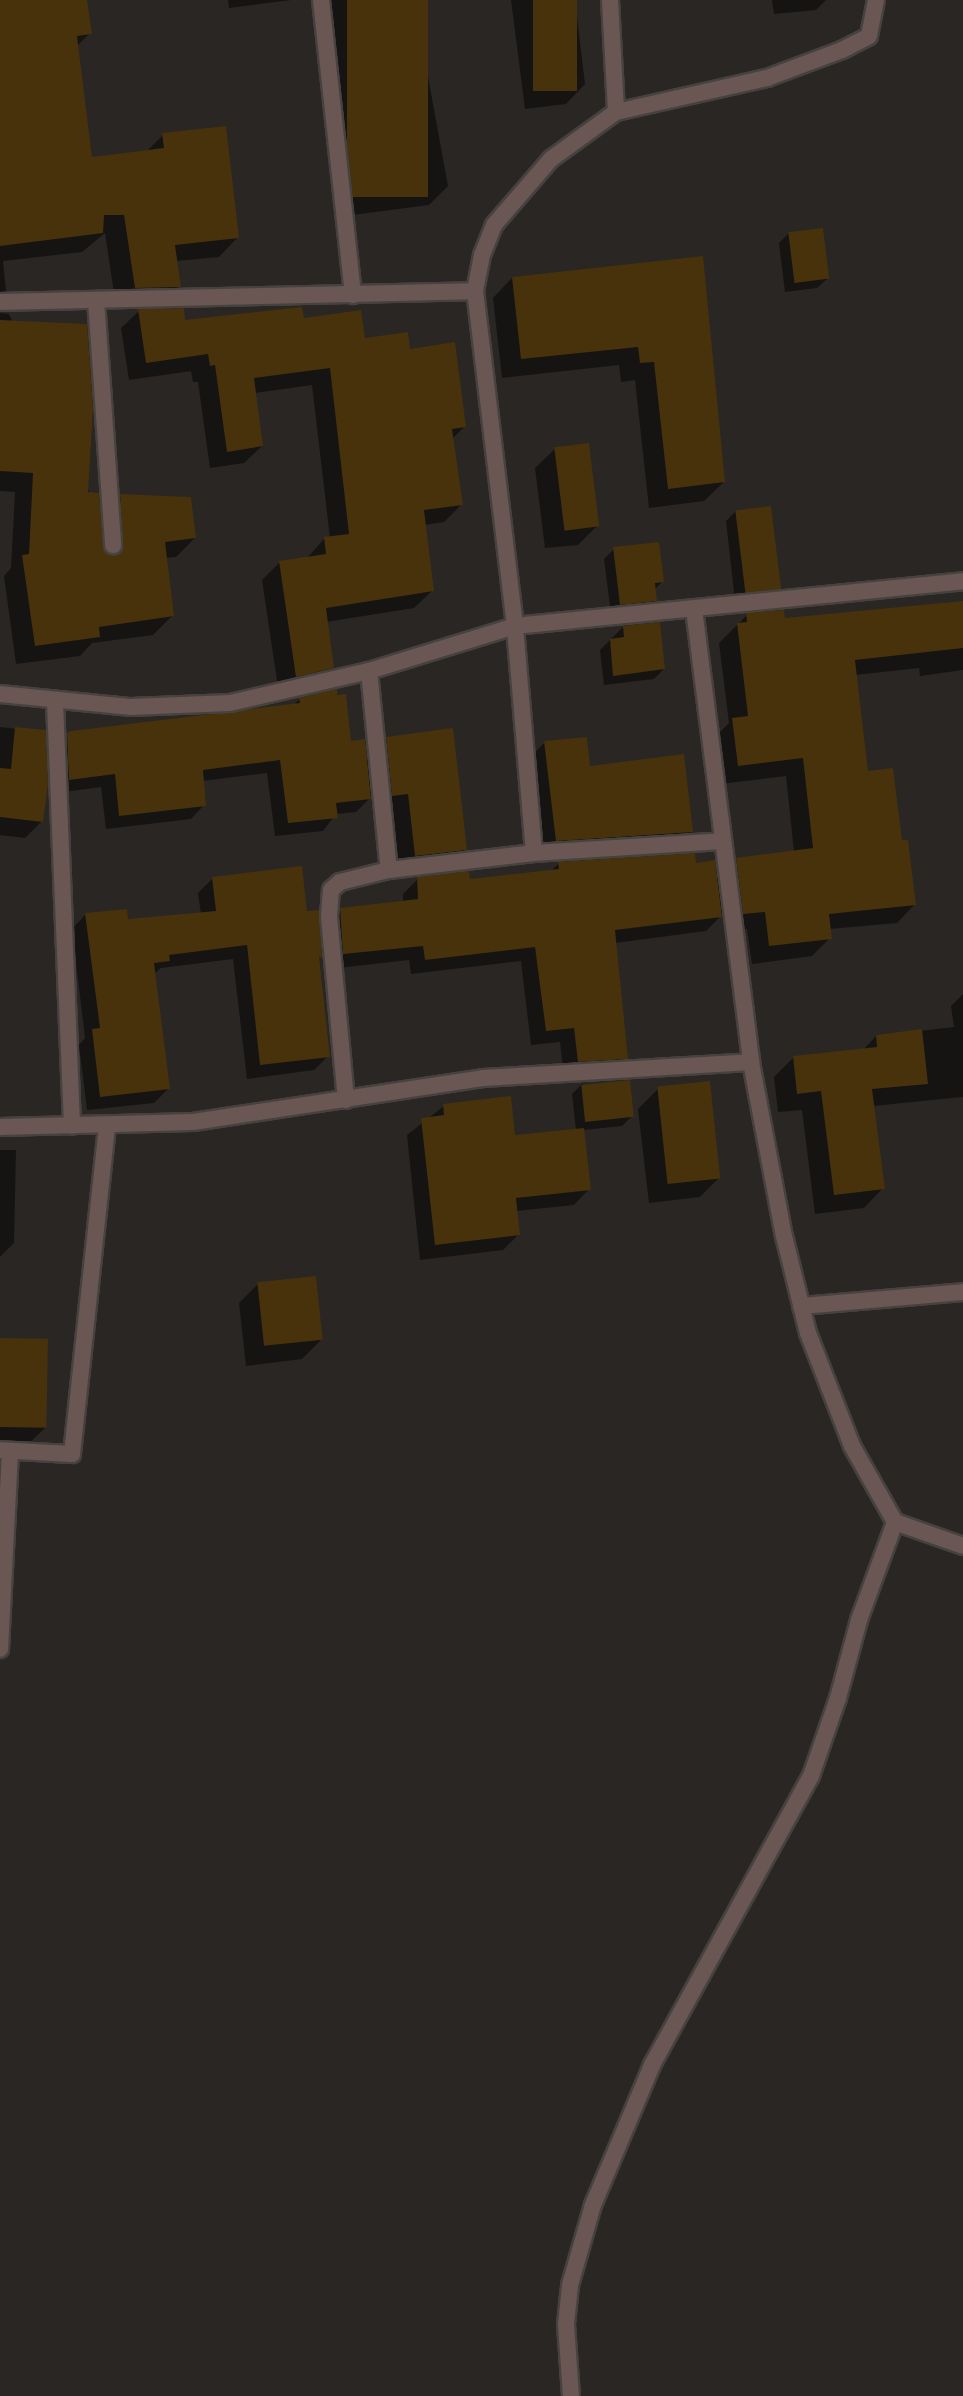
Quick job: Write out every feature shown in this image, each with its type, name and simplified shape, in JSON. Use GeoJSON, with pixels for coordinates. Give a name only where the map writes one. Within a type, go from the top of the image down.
{"type":"FeatureCollection","features":[{"type":"Feature","properties":{"kind":"street"},"geometry":{"type":"LineString","coordinates":[[321,0],[353,295]]}},
{"type":"Feature","properties":{"kind":"street"},"geometry":{"type":"LineString","coordinates":[[610,0],[616,112]]}},
{"type":"Feature","properties":{"kind":"street"},"geometry":{"type":"LineString","coordinates":[[534,854],[515,626],[475,291],[482,255],[494,225],[551,159],[616,112],[767,78],[842,50],[869,36],[876,0]]}},
{"type":"Feature","properties":{"kind":"street"},"geometry":{"type":"LineString","coordinates":[[0,302],[475,291]]}},
{"type":"Feature","properties":{"kind":"street"},"geometry":{"type":"LineString","coordinates":[[96,300],[113,545]]}},
{"type":"Feature","properties":{"kind":"street"},"geometry":{"type":"LineString","coordinates":[[0,694],[55,702],[131,707],[230,704],[369,671],[515,626],[963,581]]}},
{"type":"Feature","properties":{"kind":"street"},"geometry":{"type":"LineString","coordinates":[[694,609],[751,1062],[801,1306],[852,1446],[895,1522],[963,1546]]}},
{"type":"Feature","properties":{"kind":"street"},"geometry":{"type":"LineString","coordinates":[[369,671],[389,870]]}},
{"type":"Feature","properties":{"kind":"street"},"geometry":{"type":"LineString","coordinates":[[55,702],[72,1126]]}},
{"type":"Feature","properties":{"kind":"street"},"geometry":{"type":"LineString","coordinates":[[346,1100],[329,897],[331,890],[351,877],[389,870],[534,854],[723,842]]}},
{"type":"Feature","properties":{"kind":"street"},"geometry":{"type":"LineString","coordinates":[[0,1126],[107,1126],[193,1122],[483,1078],[751,1062]]}},
{"type":"Feature","properties":{"kind":"street"},"geometry":{"type":"LineString","coordinates":[[0,1648],[5,1451],[72,1454],[107,1126]]}},
{"type":"Feature","properties":{"kind":"street"},"geometry":{"type":"LineString","coordinates":[[801,1306],[963,1292]]}},
{"type":"Feature","properties":{"kind":"street"},"geometry":{"type":"LineString","coordinates":[[571,2396],[566,2324],[570,2285],[593,2205],[652,2065],[811,1776],[838,1698],[859,1620],[895,1522]]}},
{"type":"Feature","properties":{"kind":"building"},"geometry":{"type":"Polygon","coordinates":[[[0,0],[87,0],[92,34],[77,36],[92,157],[164,148],[162,133],[226,126],[239,238],[175,245],[181,287],[135,288],[124,215],[104,215],[103,233],[0,246],[0,0]]]}},
{"type":"Feature","properties":{"kind":"building"},"geometry":{"type":"Polygon","coordinates":[[[347,0],[428,0],[428,197],[347,197],[347,0]]]}},
{"type":"Feature","properties":{"kind":"building"},"geometry":{"type":"Polygon","coordinates":[[[533,0],[577,0],[577,91],[533,91],[533,0]]]}},
{"type":"Feature","properties":{"kind":"building"},"geometry":{"type":"Polygon","coordinates":[[[823,228],[829,279],[794,283],[788,232],[823,228]]]}},
{"type":"Feature","properties":{"kind":"building"},"geometry":{"type":"Polygon","coordinates":[[[703,256],[725,482],[668,489],[654,362],[640,363],[638,347],[521,359],[512,277],[703,256]]]}},
{"type":"Feature","properties":{"kind":"building"},"geometry":{"type":"Polygon","coordinates":[[[302,307],[304,318],[361,310],[365,338],[408,332],[410,349],[455,342],[466,427],[452,429],[463,505],[424,510],[434,591],[326,608],[334,668],[296,677],[279,561],[326,554],[324,537],[349,534],[330,368],[254,378],[263,446],[227,452],[215,365],[210,366],[208,354],[146,363],[138,309],[184,308],[185,320],[302,307]]]}},
{"type":"Feature","properties":{"kind":"building"},"geometry":{"type":"Polygon","coordinates":[[[0,320],[87,324],[93,408],[88,492],[99,493],[105,551],[114,555],[123,549],[120,494],[191,497],[196,538],[165,542],[174,616],[99,627],[100,637],[35,646],[22,555],[29,554],[33,473],[0,471],[0,320]]]}},
{"type":"Feature","properties":{"kind":"building"},"geometry":{"type":"Polygon","coordinates":[[[589,443],[599,526],[564,531],[554,447],[589,443]]]}},
{"type":"Feature","properties":{"kind":"building"},"geometry":{"type":"Polygon","coordinates":[[[771,506],[781,589],[746,594],[735,510],[771,506]]]}},
{"type":"Feature","properties":{"kind":"building"},"geometry":{"type":"Polygon","coordinates":[[[659,542],[664,582],[655,583],[657,601],[620,605],[613,547],[659,542]]]}},
{"type":"Feature","properties":{"kind":"building"},"geometry":{"type":"Polygon","coordinates":[[[963,601],[963,648],[855,660],[868,771],[893,768],[902,840],[908,840],[916,905],[829,914],[832,939],[769,946],[765,912],[743,914],[736,858],[813,848],[803,758],[738,766],[732,718],[748,716],[737,623],[747,622],[746,613],[784,610],[785,618],[963,601]]]}},
{"type":"Feature","properties":{"kind":"building"},"geometry":{"type":"Polygon","coordinates":[[[660,622],[665,669],[613,676],[610,639],[624,637],[623,626],[660,622]]]}},
{"type":"Feature","properties":{"kind":"building"},"geometry":{"type":"Polygon","coordinates":[[[337,689],[337,695],[346,694],[351,741],[365,739],[371,799],[336,803],[338,818],[288,823],[280,760],[203,770],[206,806],[119,816],[115,774],[69,780],[67,733],[71,731],[300,703],[299,698],[337,689]]]}},
{"type":"Feature","properties":{"kind":"building"},"geometry":{"type":"Polygon","coordinates":[[[15,727],[46,730],[48,783],[43,822],[0,817],[0,768],[11,769],[15,727]]]}},
{"type":"Feature","properties":{"kind":"building"},"geometry":{"type":"Polygon","coordinates":[[[453,728],[467,850],[415,856],[408,794],[392,796],[386,737],[453,728]]]}},
{"type":"Feature","properties":{"kind":"building"},"geometry":{"type":"Polygon","coordinates":[[[587,737],[590,766],[684,754],[693,832],[556,841],[544,741],[587,737]]]}},
{"type":"Feature","properties":{"kind":"building"},"geometry":{"type":"Polygon","coordinates":[[[695,853],[696,863],[715,860],[722,917],[615,930],[628,1059],[578,1062],[574,1028],[546,1031],[535,947],[425,960],[423,946],[343,954],[340,908],[418,899],[417,877],[469,871],[470,879],[559,869],[558,862],[695,853]]]}},
{"type":"Feature","properties":{"kind":"building"},"geometry":{"type":"Polygon","coordinates":[[[302,866],[307,911],[319,910],[322,957],[319,957],[330,1057],[260,1065],[247,945],[169,955],[170,961],[154,963],[170,1089],[100,1097],[92,1029],[100,1028],[85,913],[127,909],[128,919],[216,911],[212,877],[302,866]]]}},
{"type":"Feature","properties":{"kind":"building"},"geometry":{"type":"Polygon","coordinates":[[[922,1029],[928,1084],[872,1089],[885,1189],[834,1195],[821,1091],[797,1094],[793,1056],[877,1047],[876,1035],[922,1029]]]}},
{"type":"Feature","properties":{"kind":"building"},"geometry":{"type":"Polygon","coordinates":[[[630,1080],[634,1117],[585,1122],[581,1085],[630,1080]]]}},
{"type":"Feature","properties":{"kind":"building"},"geometry":{"type":"Polygon","coordinates":[[[710,1081],[720,1178],[668,1184],[657,1087],[710,1081]]]}},
{"type":"Feature","properties":{"kind":"building"},"geometry":{"type":"Polygon","coordinates":[[[511,1096],[515,1135],[584,1128],[591,1190],[516,1198],[520,1235],[435,1245],[421,1118],[444,1115],[443,1104],[511,1096]]]}},
{"type":"Feature","properties":{"kind":"building"},"geometry":{"type":"Polygon","coordinates":[[[316,1276],[323,1340],[264,1346],[257,1282],[316,1276]]]}},
{"type":"Feature","properties":{"kind":"building"},"geometry":{"type":"Polygon","coordinates":[[[0,1338],[48,1339],[46,1428],[0,1427],[0,1338]]]}}]}
